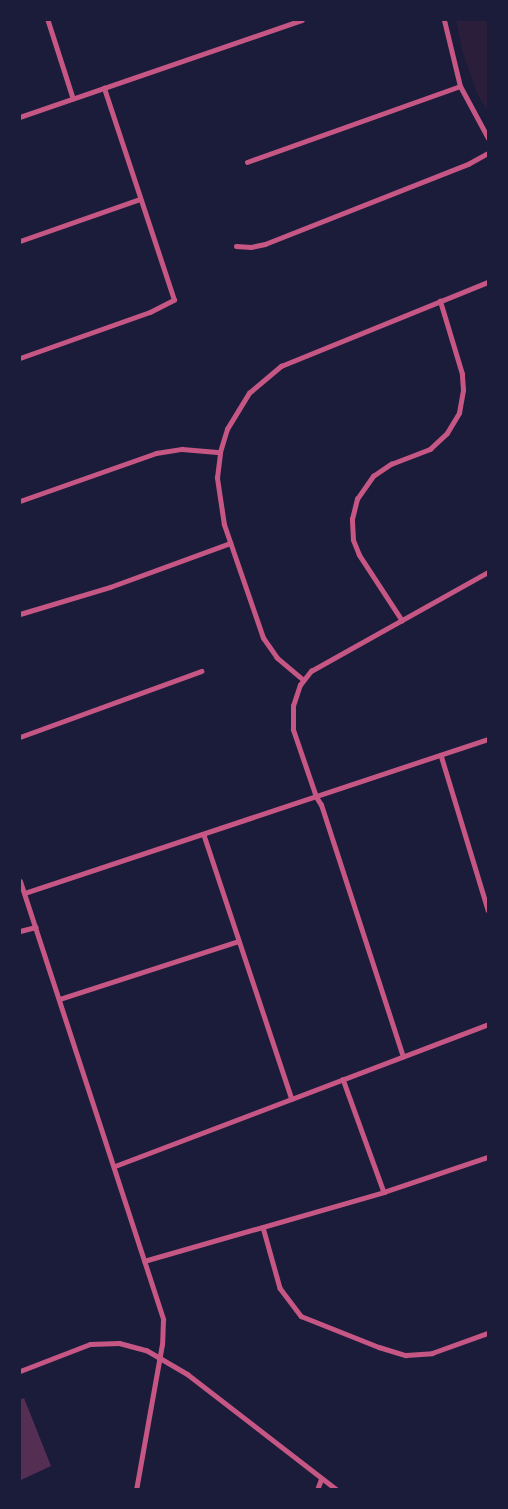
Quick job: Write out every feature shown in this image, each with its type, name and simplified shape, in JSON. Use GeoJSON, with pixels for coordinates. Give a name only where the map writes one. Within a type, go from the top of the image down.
{"type":"FeatureCollection","features":[{"type":"Feature","properties":{"kind":"street"},"geometry":{"type":"LineString","coordinates":[[48,20],[73,98]]}},
{"type":"Feature","properties":{"kind":"street"},"geometry":{"type":"LineString","coordinates":[[20,117],[302,20]]}},
{"type":"Feature","properties":{"kind":"street"},"geometry":{"type":"LineString","coordinates":[[444,20],[460,86],[489,138]]}},
{"type":"Feature","properties":{"kind":"street"},"geometry":{"type":"LineString","coordinates":[[247,162],[460,86]]}},
{"type":"Feature","properties":{"kind":"street"},"geometry":{"type":"LineString","coordinates":[[20,358],[166,306],[174,300],[174,294],[104,88]]}},
{"type":"Feature","properties":{"kind":"street"},"geometry":{"type":"LineString","coordinates":[[236,246],[266,244],[468,164],[489,153]]}},
{"type":"Feature","properties":{"kind":"street"},"geometry":{"type":"LineString","coordinates":[[20,241],[140,199]]}},
{"type":"Feature","properties":{"kind":"street"},"geometry":{"type":"LineString","coordinates":[[303,680],[277,658],[263,638],[231,543],[218,493],[219,452],[227,429],[240,404],[269,374],[294,359],[489,282]]}},
{"type":"Feature","properties":{"kind":"street"},"geometry":{"type":"LineString","coordinates":[[402,621],[358,555],[353,540],[352,519],[357,499],[373,476],[391,464],[416,456],[436,444],[447,433],[459,413],[464,390],[462,374],[440,301]]}},
{"type":"Feature","properties":{"kind":"street"},"geometry":{"type":"LineString","coordinates":[[20,501],[156,453],[182,449],[219,452]]}},
{"type":"Feature","properties":{"kind":"street"},"geometry":{"type":"LineString","coordinates":[[20,614],[110,587],[231,543]]}},
{"type":"Feature","properties":{"kind":"street"},"geometry":{"type":"LineString","coordinates":[[403,1057],[321,805],[293,730],[293,706],[303,680],[311,670],[489,572]]}},
{"type":"Feature","properties":{"kind":"street"},"geometry":{"type":"LineString","coordinates":[[20,737],[201,670]]}},
{"type":"Feature","properties":{"kind":"street"},"geometry":{"type":"LineString","coordinates":[[25,893],[489,740]]}},
{"type":"Feature","properties":{"kind":"street"},"geometry":{"type":"LineString","coordinates":[[441,755],[489,910]]}},
{"type":"Feature","properties":{"kind":"street"},"geometry":{"type":"LineString","coordinates":[[204,835],[292,1099]]}},
{"type":"Feature","properties":{"kind":"street"},"geometry":{"type":"LineString","coordinates":[[20,880],[115,1166],[163,1320],[136,1490]]}},
{"type":"Feature","properties":{"kind":"street"},"geometry":{"type":"LineString","coordinates":[[20,931],[36,927]]}},
{"type":"Feature","properties":{"kind":"street"},"geometry":{"type":"LineString","coordinates":[[60,999],[238,941]]}},
{"type":"Feature","properties":{"kind":"street"},"geometry":{"type":"LineString","coordinates":[[115,1166],[489,1024]]}},
{"type":"Feature","properties":{"kind":"street"},"geometry":{"type":"LineString","coordinates":[[343,1079],[384,1192]]}},
{"type":"Feature","properties":{"kind":"street"},"geometry":{"type":"LineString","coordinates":[[144,1261],[384,1192],[489,1157]]}},
{"type":"Feature","properties":{"kind":"street"},"geometry":{"type":"LineString","coordinates":[[264,1227],[280,1288],[301,1316],[386,1350],[406,1355],[432,1353],[489,1333]]}},
{"type":"Feature","properties":{"kind":"street"},"geometry":{"type":"LineString","coordinates":[[20,1371],[73,1349],[104,1342],[132,1345],[159,1356],[188,1375],[337,1490]]}},
{"type":"Feature","properties":{"kind":"street"},"geometry":{"type":"LineString","coordinates":[[317,1490],[321,1479]]}},
{"type":"Feature","properties":{"kind":"shaded area"},"geometry":{"type":"Polygon","coordinates":[[[456,20],[488,20],[488,112],[477,93],[462,51],[456,20]]]}},
{"type":"Feature","properties":{"kind":"building"},"geometry":{"type":"Polygon","coordinates":[[[24,1398],[51,1466],[21,1480],[20,1400],[24,1398]]]}}]}
